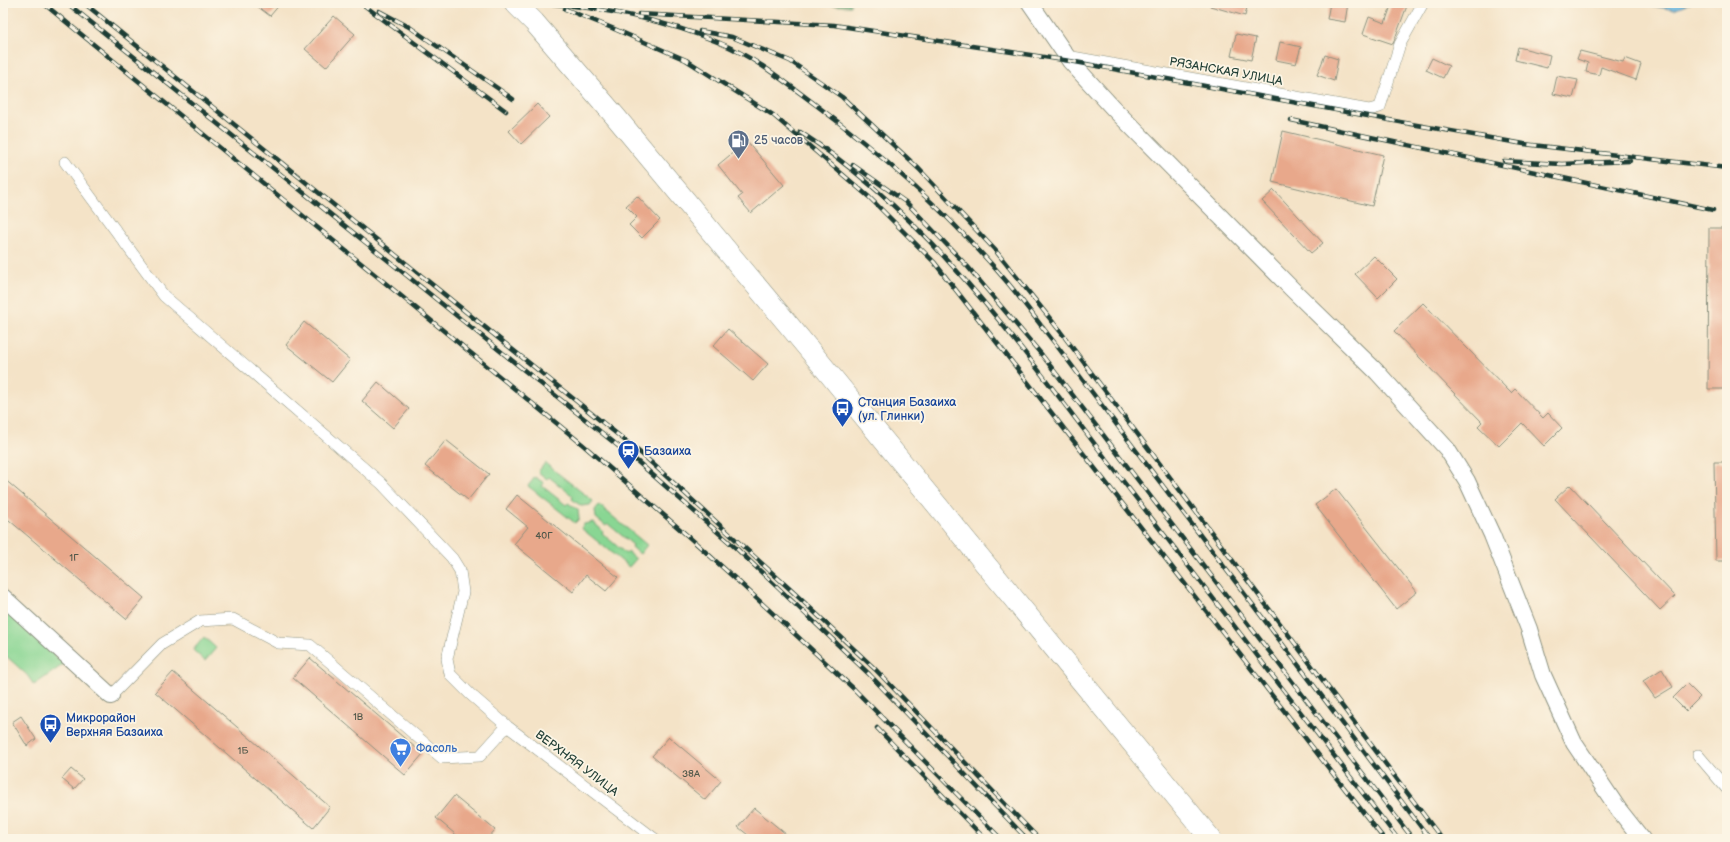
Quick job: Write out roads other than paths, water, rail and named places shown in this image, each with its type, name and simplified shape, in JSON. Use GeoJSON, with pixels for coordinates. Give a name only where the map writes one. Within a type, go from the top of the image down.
{"type":"FeatureCollection","features":[{"type":"Feature","properties":{"kind":"highway"},"geometry":{"type":"LineString","coordinates":[[515,3],[534,22],[812,353],[1211,839]]}},
{"type":"Feature","properties":{"kind":"highway"},"geometry":{"type":"LineString","coordinates":[[522,3],[534,22]]}},
{"type":"Feature","properties":{"kind":"street"},"geometry":{"type":"LineString","coordinates":[[1030,3],[1067,56],[1113,108],[1292,289],[1377,372],[1447,449],[1467,480],[1492,535],[1529,629],[1543,675],[1574,743],[1619,810],[1642,839]]}},
{"type":"Feature","properties":{"kind":"street","name":"РЯЗАНСКАЯ УЛИЦА"},"geometry":{"type":"LineString","coordinates":[[1067,56],[1369,110],[1380,107],[1400,44],[1423,3]]}},
{"type":"Feature","properties":{"kind":"street","name":"ВЕРХНЯЯ УЛИЦА"},"geometry":{"type":"LineString","coordinates":[[64,162],[164,296],[381,483],[452,558],[460,571],[463,592],[447,660],[450,674],[470,694],[507,726],[655,839]]}},
{"type":"Feature","properties":{"kind":"street"},"geometry":{"type":"LineString","coordinates":[[3,597],[111,696],[162,644],[200,621],[233,619],[278,643],[310,645],[442,758],[480,756],[507,726]]}},
{"type":"Feature","properties":{"kind":"street"},"geometry":{"type":"LineString","coordinates":[[1698,755],[1727,789]]}},
{"type":"Feature","properties":{"kind":"water"},"geometry":{"type":"Polygon","coordinates":[[[1638,3],[1691,3],[1674,10],[1638,3]]]}},
{"type":"Feature","properties":{"kind":"railway"},"geometry":{"type":"LineString","coordinates":[[43,3],[582,444],[689,537],[854,689],[1001,839]]}},
{"type":"Feature","properties":{"kind":"railway"},"geometry":{"type":"LineString","coordinates":[[67,3],[638,462],[737,549],[869,674],[1027,839]]}},
{"type":"Feature","properties":{"kind":"railway"},"geometry":{"type":"LineString","coordinates":[[84,3],[643,455],[875,669],[1039,839]]}},
{"type":"Feature","properties":{"kind":"railway"},"geometry":{"type":"LineString","coordinates":[[361,3],[506,111]]}},
{"type":"Feature","properties":{"kind":"railway"},"geometry":{"type":"LineString","coordinates":[[544,3],[589,8],[634,16],[678,28],[733,49],[770,71],[816,105],[867,145],[916,188],[986,258],[1019,297],[1430,839]]}},
{"type":"Feature","properties":{"kind":"railway"},"geometry":{"type":"LineString","coordinates":[[565,9],[686,60],[773,115],[869,197],[934,262],[1384,839]]}},
{"type":"Feature","properties":{"kind":"railway"},"geometry":{"type":"LineString","coordinates":[[379,11],[411,28],[513,99]]}},
{"type":"Feature","properties":{"kind":"railway"},"geometry":{"type":"LineString","coordinates":[[639,14],[834,25],[1070,61],[1524,144],[1727,168]]}},
{"type":"Feature","properties":{"kind":"railway"},"geometry":{"type":"LineString","coordinates":[[700,31],[732,37],[790,61],[842,97],[919,169],[995,250],[1060,331],[1442,839]]}},
{"type":"Feature","properties":{"kind":"railway"},"geometry":{"type":"LineString","coordinates":[[1291,120],[1713,210]]}},
{"type":"Feature","properties":{"kind":"railway"},"geometry":{"type":"LineString","coordinates":[[800,132],[847,165],[890,203],[931,243],[970,286],[1008,331],[1398,839]]}},
{"type":"Feature","properties":{"kind":"railway"},"geometry":{"type":"LineString","coordinates":[[1504,161],[1562,164],[1630,161]]}},
{"type":"Feature","properties":{"kind":"railway"},"geometry":{"type":"LineString","coordinates":[[853,165],[907,203],[968,267],[1042,355],[1413,839]]}},
{"type":"Feature","properties":{"kind":"railway"},"geometry":{"type":"LineString","coordinates":[[877,728],[985,839]]}},
{"type":"Feature","properties":{"kind":"place","name":"25 часов"},"geometry":{"type":"Point","coordinates":[738,160]}},
{"type":"Feature","properties":{"kind":"place","name":"Станция Базаиха (ул. Глинки)"},"geometry":{"type":"Point","coordinates":[843,428]}},
{"type":"Feature","properties":{"kind":"place","name":"Базаиха"},"geometry":{"type":"Point","coordinates":[628,470]}},
{"type":"Feature","properties":{"kind":"place","name":"Микрорайон Верхняя Базаиха"},"geometry":{"type":"Point","coordinates":[50,744]}},
{"type":"Feature","properties":{"kind":"place","name":"Фасоль"},"geometry":{"type":"Point","coordinates":[400,768]}}]}
